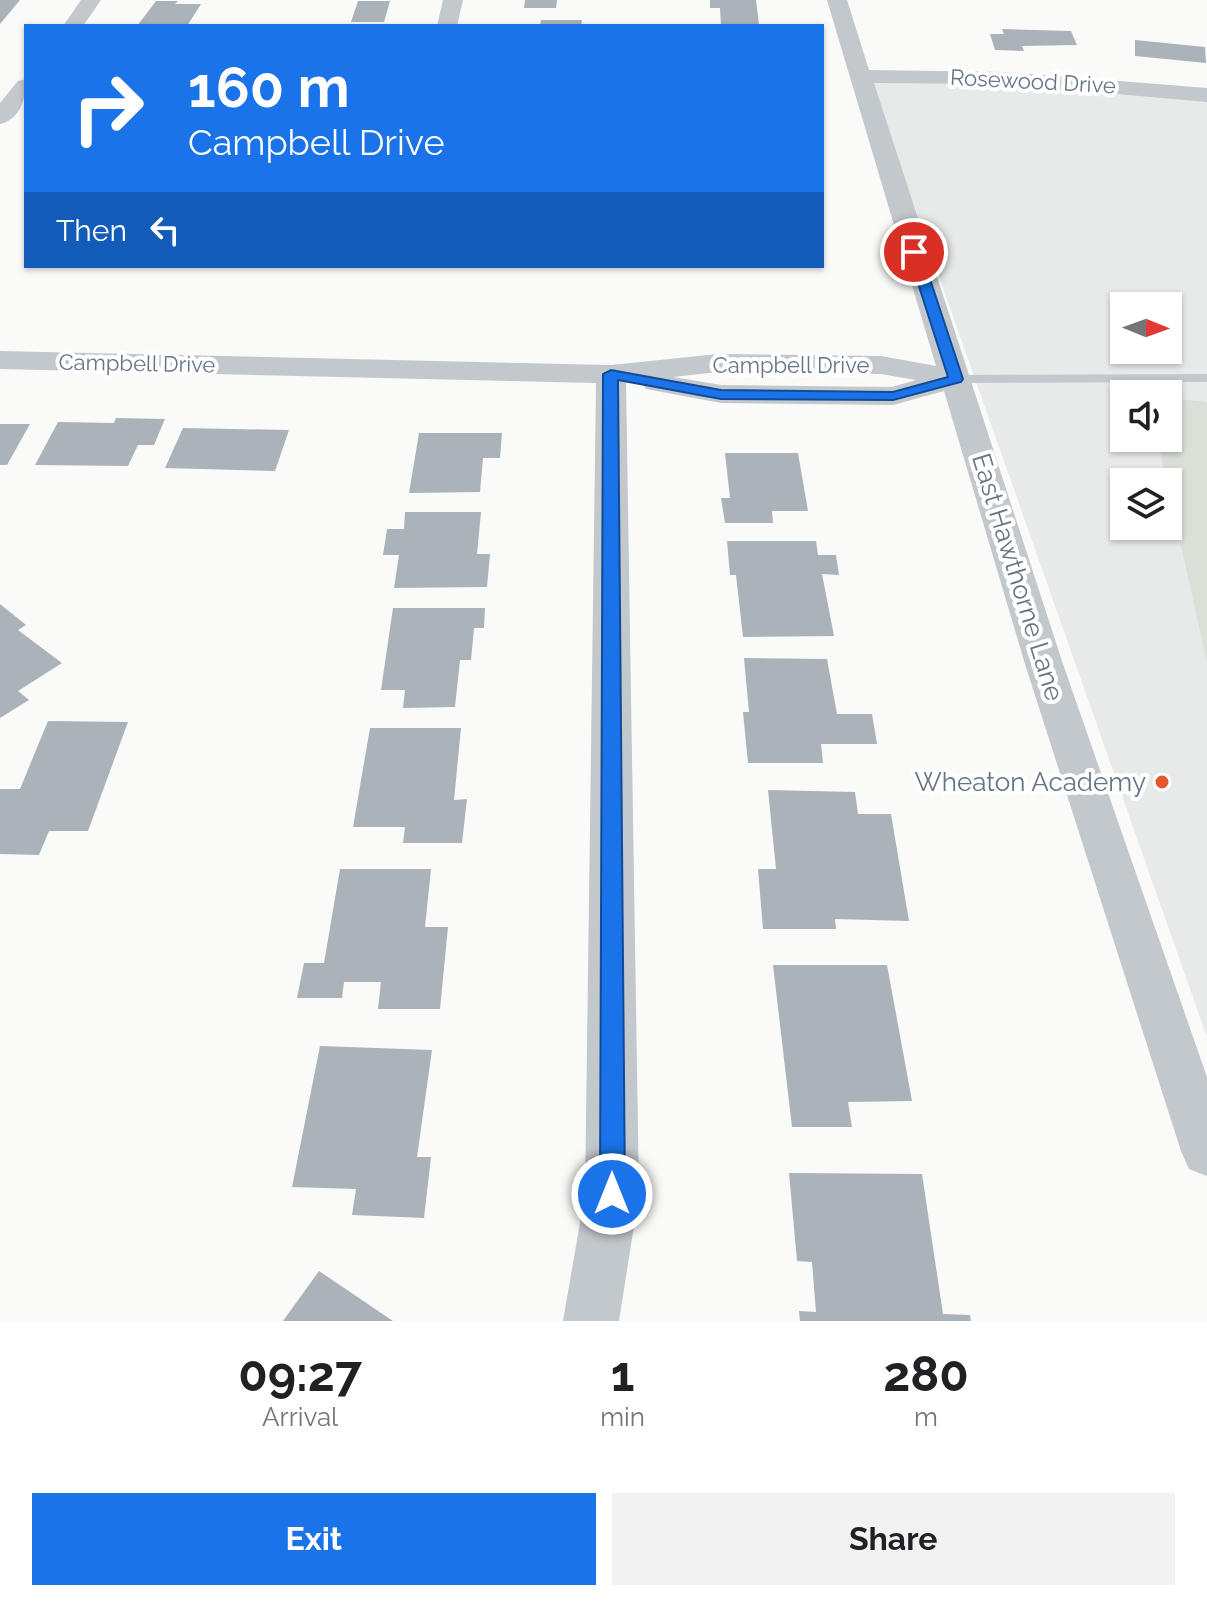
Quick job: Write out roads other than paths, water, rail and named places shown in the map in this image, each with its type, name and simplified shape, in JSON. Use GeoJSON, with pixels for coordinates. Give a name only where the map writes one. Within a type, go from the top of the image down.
{"type":"FeatureCollection","features":[{"type":"Feature","properties":{"kind":"street"},"geometry":{"type":"LineString","coordinates":[[74,24],[91,0]]}},
{"type":"Feature","properties":{"kind":"street"},"geometry":{"type":"LineString","coordinates":[[447,24],[453,0]]}},
{"type":"Feature","properties":{"kind":"street","name":"East Hawthorne Lane"},"geometry":{"type":"LineString","coordinates":[[837,0],[1044,664],[1207,1151]]}},
{"type":"Feature","properties":{"kind":"street","name":"Rosewood Drive"},"geometry":{"type":"LineString","coordinates":[[859,76],[1019,79],[1207,95]]}},
{"type":"Feature","properties":{"kind":"street"},"geometry":{"type":"LineString","coordinates":[[2,116],[24,88]]}},
{"type":"Feature","properties":{"kind":"street","name":"Campbell Drive"},"geometry":{"type":"LineString","coordinates":[[0,360],[611,374],[737,394],[893,396],[956,379]]}},
{"type":"Feature","properties":{"kind":"street"},"geometry":{"type":"LineString","coordinates":[[591,1321],[612,1194],[611,374]]}},
{"type":"Feature","properties":{"kind":"lane"},"geometry":{"type":"LineString","coordinates":[[956,379],[1207,378]]}},
{"type":"Feature","properties":{"kind":"place","name":"Wheaton Academy"},"geometry":{"type":"Point","coordinates":[1162,782]}}]}
